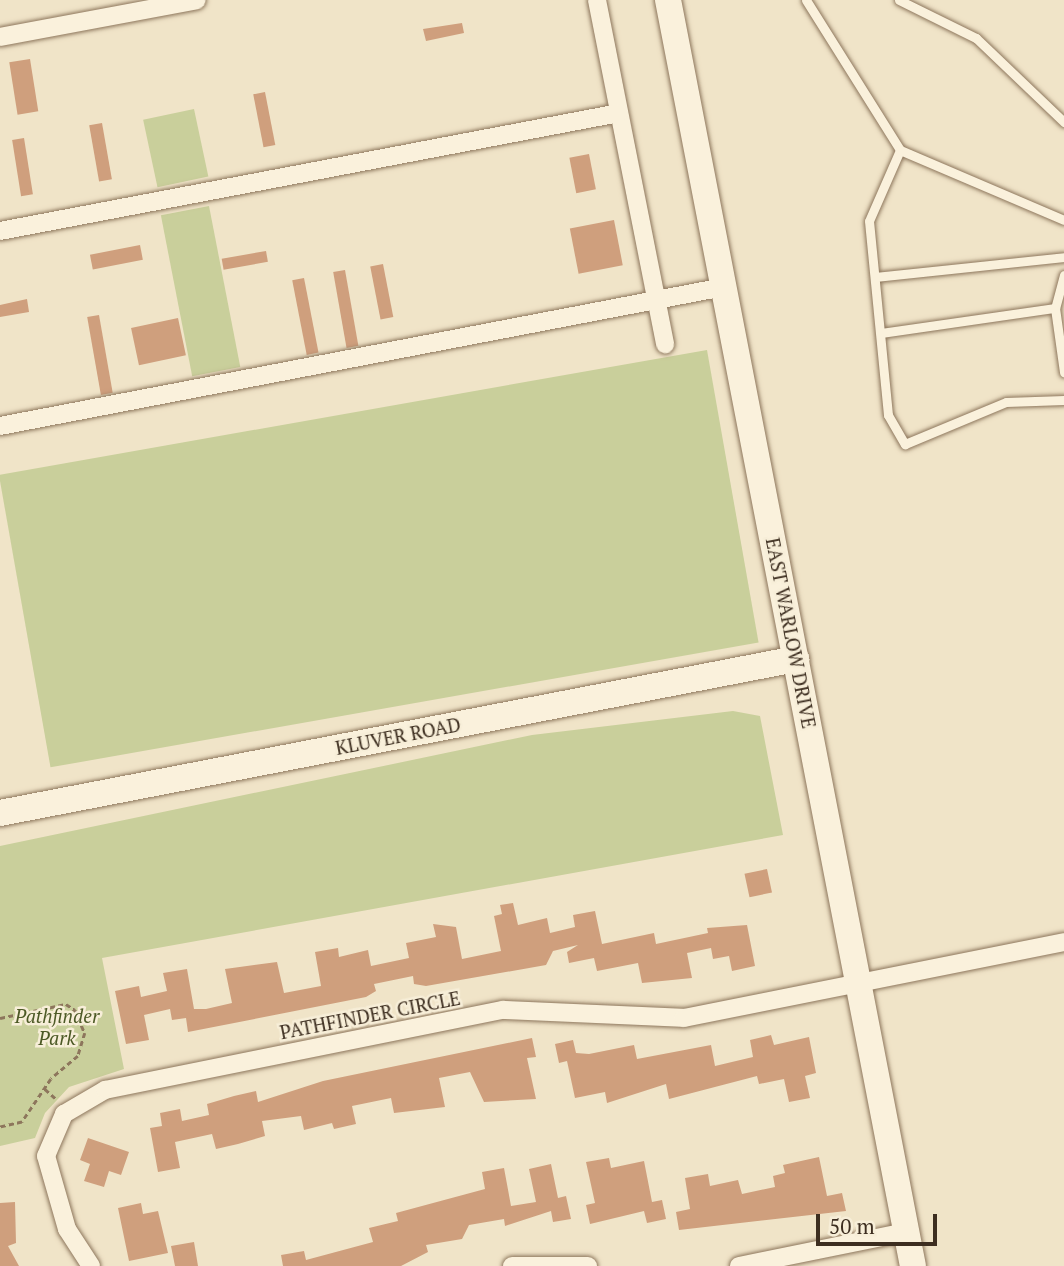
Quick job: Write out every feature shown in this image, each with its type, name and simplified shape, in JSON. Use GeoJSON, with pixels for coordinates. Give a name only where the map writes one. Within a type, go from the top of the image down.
{"type":"FeatureCollection","features":[{"type":"Feature","properties":{"kind":"street"},"geometry":{"type":"LineString","coordinates":[[0,37],[197,0]]}},
{"type":"Feature","properties":{"kind":"street"},"geometry":{"type":"LineString","coordinates":[[597,0],[665,344]]}},
{"type":"Feature","properties":{"kind":"street","name":"EAST WARLOW DRIVE"},"geometry":{"type":"LineString","coordinates":[[668,0],[913,1266]]}},
{"type":"Feature","properties":{"kind":"street"},"geometry":{"type":"LineString","coordinates":[[0,231],[620,113]]}},
{"type":"Feature","properties":{"kind":"street"},"geometry":{"type":"LineString","coordinates":[[0,426],[724,287]]}},
{"type":"Feature","properties":{"kind":"street","name":"KLUVER ROAD"},"geometry":{"type":"LineString","coordinates":[[0,813],[796,659]]}},
{"type":"Feature","properties":{"kind":"street","name":"PATHFINDER CIRCLE"},"geometry":{"type":"LineString","coordinates":[[91,1266],[67,1229],[46,1156],[64,1114],[105,1090],[503,1010],[684,1018],[1064,942]]}},
{"type":"Feature","properties":{"kind":"street"},"geometry":{"type":"LineString","coordinates":[[739,1266],[906,1232]]}},
{"type":"Feature","properties":{"kind":"street"},"geometry":{"type":"LineString","coordinates":[[512,1266],[588,1266]]}},
{"type":"Feature","properties":{"kind":"lane"},"geometry":{"type":"LineString","coordinates":[[806,0],[900,150],[1064,220]]}},
{"type":"Feature","properties":{"kind":"lane"},"geometry":{"type":"LineString","coordinates":[[899,0],[976,38],[1064,122]]}},
{"type":"Feature","properties":{"kind":"lane"},"geometry":{"type":"LineString","coordinates":[[900,150],[869,222],[888,415],[905,444],[1006,402],[1064,400]]}},
{"type":"Feature","properties":{"kind":"lane"},"geometry":{"type":"LineString","coordinates":[[875,277],[1064,257]]}},
{"type":"Feature","properties":{"kind":"lane"},"geometry":{"type":"LineString","coordinates":[[1064,275],[1061,294],[1055,308],[1064,372]]}},
{"type":"Feature","properties":{"kind":"lane"},"geometry":{"type":"LineString","coordinates":[[881,333],[1055,308]]}},
{"type":"Feature","properties":{"kind":"path"},"geometry":{"type":"LineString","coordinates":[[0,1018],[51,1004],[75,1010],[85,1033],[78,1056],[44,1089],[22,1122],[0,1127]]}},
{"type":"Feature","properties":{"kind":"path"},"geometry":{"type":"LineString","coordinates":[[44,1089],[58,1101]]}},
{"type":"Feature","properties":{"kind":"green space"},"geometry":{"type":"Polygon","coordinates":[[[194,109],[208,176],[157,187],[143,120],[194,109]]]}},
{"type":"Feature","properties":{"kind":"green space"},"geometry":{"type":"Polygon","coordinates":[[[209,206],[240,367],[192,376],[161,215],[209,206]]]}},
{"type":"Feature","properties":{"kind":"green space"},"geometry":{"type":"Polygon","coordinates":[[[707,350],[759,642],[50,767],[0,475],[707,350]]]}},
{"type":"Feature","properties":{"kind":"green space","name":"Pathfinder Park"},"geometry":{"type":"Polygon","coordinates":[[[733,711],[760,716],[783,835],[102,958],[124,1069],[69,1087],[45,1113],[35,1138],[0,1146],[0,846],[532,735],[733,711]]]}},
{"type":"Feature","properties":{"kind":"building"},"geometry":{"type":"Polygon","coordinates":[[[462,23],[464,33],[426,41],[423,29],[462,23]]]}},
{"type":"Feature","properties":{"kind":"building"},"geometry":{"type":"Polygon","coordinates":[[[30,59],[38,111],[18,115],[9,62],[30,59]]]}},
{"type":"Feature","properties":{"kind":"building"},"geometry":{"type":"Polygon","coordinates":[[[265,92],[275,145],[264,147],[253,94],[265,92]]]}},
{"type":"Feature","properties":{"kind":"building"},"geometry":{"type":"Polygon","coordinates":[[[102,123],[112,179],[99,181],[89,125],[102,123]]]}},
{"type":"Feature","properties":{"kind":"building"},"geometry":{"type":"Polygon","coordinates":[[[24,138],[33,194],[21,196],[12,140],[24,138]]]}},
{"type":"Feature","properties":{"kind":"building"},"geometry":{"type":"Polygon","coordinates":[[[589,154],[596,189],[576,193],[569,158],[589,154]]]}},
{"type":"Feature","properties":{"kind":"building"},"geometry":{"type":"Polygon","coordinates":[[[614,220],[623,265],[579,274],[570,229],[614,220]]]}},
{"type":"Feature","properties":{"kind":"building"},"geometry":{"type":"Polygon","coordinates":[[[140,245],[143,260],[93,269],[90,255],[140,245]]]}},
{"type":"Feature","properties":{"kind":"building"},"geometry":{"type":"Polygon","coordinates":[[[266,251],[268,262],[224,270],[222,259],[266,251]]]}},
{"type":"Feature","properties":{"kind":"building"},"geometry":{"type":"Polygon","coordinates":[[[383,264],[393,317],[381,319],[370,266],[383,264]]]}},
{"type":"Feature","properties":{"kind":"building"},"geometry":{"type":"Polygon","coordinates":[[[345,270],[358,346],[347,348],[333,272],[345,270]]]}},
{"type":"Feature","properties":{"kind":"building"},"geometry":{"type":"Polygon","coordinates":[[[304,278],[319,353],[307,355],[292,280],[304,278]]]}},
{"type":"Feature","properties":{"kind":"building"},"geometry":{"type":"Polygon","coordinates":[[[27,299],[29,312],[0,317],[0,305],[27,299]]]}},
{"type":"Feature","properties":{"kind":"building"},"geometry":{"type":"Polygon","coordinates":[[[99,315],[113,393],[101,395],[87,317],[99,315]]]}},
{"type":"Feature","properties":{"kind":"building"},"geometry":{"type":"Polygon","coordinates":[[[178,318],[186,355],[139,365],[131,328],[178,318]]]}},
{"type":"Feature","properties":{"kind":"building"},"geometry":{"type":"Polygon","coordinates":[[[767,869],[772,892],[749,897],[745,874],[767,869]]]}},
{"type":"Feature","properties":{"kind":"building"},"geometry":{"type":"Polygon","coordinates":[[[513,903],[518,925],[547,918],[550,933],[575,927],[573,915],[595,911],[602,944],[654,933],[656,944],[708,933],[707,928],[747,925],[755,966],[732,971],[729,956],[713,959],[711,948],[687,953],[692,978],[642,983],[638,963],[597,971],[594,958],[569,963],[567,952],[578,945],[553,951],[546,965],[426,986],[414,984],[413,976],[374,984],[376,991],[366,997],[188,1032],[186,1018],[172,1020],[170,1009],[144,1015],[149,1040],[126,1044],[115,991],[139,986],[141,997],[167,991],[163,973],[187,969],[194,1009],[206,1009],[232,1003],[225,969],[277,962],[284,993],[321,986],[315,952],[338,948],[339,957],[368,950],[371,966],[409,958],[406,943],[436,937],[433,924],[456,927],[462,959],[501,951],[494,916],[502,914],[500,905],[513,903]]]}},
{"type":"Feature","properties":{"kind":"building"},"geometry":{"type":"Polygon","coordinates":[[[771,1035],[774,1045],[809,1037],[816,1073],[805,1076],[810,1098],[789,1102],[784,1079],[759,1084],[757,1076],[669,1099],[666,1084],[607,1103],[605,1092],[575,1098],[567,1061],[559,1063],[555,1044],[573,1040],[576,1053],[589,1054],[634,1045],[637,1059],[711,1045],[715,1066],[753,1057],[750,1040],[771,1035]]]}},
{"type":"Feature","properties":{"kind":"building"},"geometry":{"type":"Polygon","coordinates":[[[532,1038],[536,1057],[527,1058],[536,1099],[484,1102],[470,1072],[439,1078],[445,1107],[394,1113],[391,1098],[352,1106],[356,1124],[334,1129],[332,1123],[304,1130],[301,1116],[262,1121],[265,1136],[238,1144],[216,1149],[212,1134],[175,1142],[180,1168],[158,1172],[150,1128],[162,1126],[160,1113],[180,1109],[182,1121],[209,1115],[207,1104],[234,1096],[256,1091],[258,1102],[323,1081],[532,1038]]]}},
{"type":"Feature","properties":{"kind":"building"},"geometry":{"type":"Polygon","coordinates":[[[88,1138],[129,1152],[121,1175],[109,1171],[104,1187],[84,1181],[90,1164],[80,1160],[88,1138]]]}},
{"type":"Feature","properties":{"kind":"building"},"geometry":{"type":"Polygon","coordinates":[[[819,1157],[827,1196],[842,1193],[846,1211],[679,1230],[676,1212],[690,1209],[685,1178],[708,1174],[710,1186],[738,1180],[742,1194],[775,1187],[773,1176],[785,1173],[783,1165],[819,1157]]]}},
{"type":"Feature","properties":{"kind":"building"},"geometry":{"type":"Polygon","coordinates":[[[609,1158],[611,1168],[644,1161],[652,1202],[662,1200],[666,1219],[647,1223],[644,1211],[590,1224],[586,1205],[595,1203],[586,1162],[609,1158]]]}},
{"type":"Feature","properties":{"kind":"building"},"geometry":{"type":"Polygon","coordinates":[[[551,1164],[558,1198],[566,1196],[571,1219],[553,1222],[551,1211],[505,1226],[504,1219],[469,1225],[462,1239],[426,1245],[428,1252],[401,1266],[283,1266],[281,1255],[304,1251],[306,1260],[373,1242],[369,1228],[398,1221],[396,1213],[485,1189],[482,1172],[504,1168],[511,1206],[536,1202],[529,1169],[551,1164]]]}},
{"type":"Feature","properties":{"kind":"building"},"geometry":{"type":"Polygon","coordinates":[[[15,1202],[16,1243],[8,1246],[19,1266],[0,1266],[0,1203],[15,1202]]]}},
{"type":"Feature","properties":{"kind":"building"},"geometry":{"type":"Polygon","coordinates":[[[141,1203],[143,1214],[158,1211],[168,1253],[129,1261],[118,1208],[141,1203]]]}},
{"type":"Feature","properties":{"kind":"building"},"geometry":{"type":"Polygon","coordinates":[[[194,1242],[198,1266],[175,1266],[171,1246],[194,1242]]]}}]}
